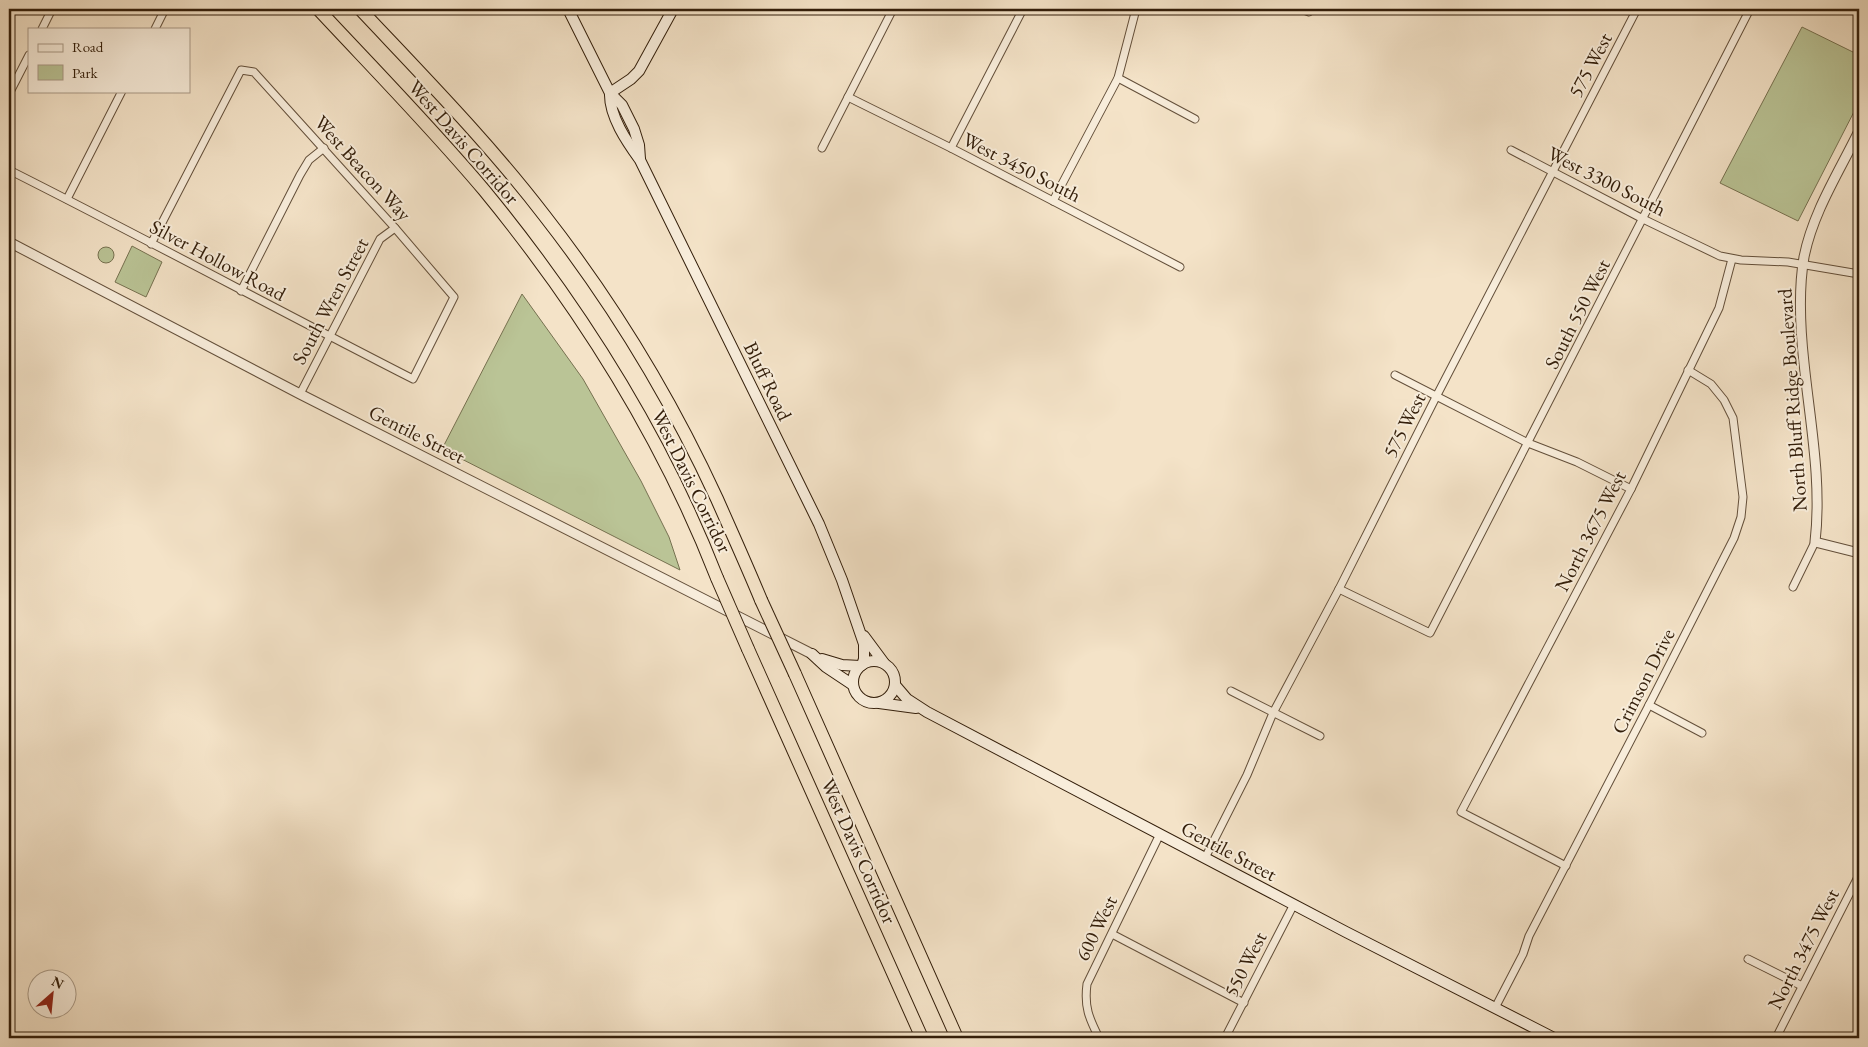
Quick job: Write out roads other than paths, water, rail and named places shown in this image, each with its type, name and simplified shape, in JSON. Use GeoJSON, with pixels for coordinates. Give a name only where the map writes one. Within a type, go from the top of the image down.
{"type":"FeatureCollection","features":[{"type":"Feature","properties":{"kind":"highway","name":"West Davis Corridor"},"geometry":{"type":"LineString","coordinates":[[318,9],[454,155],[512,226],[561,291],[603,354],[681,495],[922,1038]]}},
{"type":"Feature","properties":{"kind":"highway","name":"West Davis Corridor"},"geometry":{"type":"LineString","coordinates":[[360,9],[498,158],[544,215],[587,274],[639,354],[681,427],[717,499],[957,1038]]}},
{"type":"Feature","properties":{"kind":"main road","name":"Bluff Road"},"geometry":{"type":"LineString","coordinates":[[568,9],[610,92],[622,104],[634,129],[639,145],[640,160],[812,508],[834,559],[864,646],[864,659],[861,666]]}},
{"type":"Feature","properties":{"kind":"main road"},"geometry":{"type":"LineString","coordinates":[[610,92],[631,80],[639,71],[673,9]]}},
{"type":"Feature","properties":{"kind":"main road","name":"Bluff Road"},"geometry":{"type":"LineString","coordinates":[[856,621],[869,645],[884,663]]}},
{"type":"Feature","properties":{"kind":"main road","name":"Gentile Street"},"geometry":{"type":"LineString","coordinates":[[812,654],[842,665],[861,666]]}},
{"type":"Feature","properties":{"kind":"main road","name":"Gentile Street"},"geometry":{"type":"LineString","coordinates":[[812,654],[853,684]]}},
{"type":"Feature","properties":{"kind":"main road"},"geometry":{"type":"LineString","coordinates":[[879,702],[891,694],[895,685],[894,675],[884,663],[874,661],[861,666],[854,674],[853,684],[856,694],[864,701],[910,706],[927,712]]}},
{"type":"Feature","properties":{"kind":"main road","name":"Gentile Street"},"geometry":{"type":"LineString","coordinates":[[895,685],[908,698],[927,712],[1554,1038]]}},
{"type":"Feature","properties":{"kind":"street"},"geometry":{"type":"LineString","coordinates":[[42,28],[52,9]]}},
{"type":"Feature","properties":{"kind":"street"},"geometry":{"type":"LineString","coordinates":[[156,28],[165,9]]}},
{"type":"Feature","properties":{"kind":"street"},"geometry":{"type":"LineString","coordinates":[[822,148],[893,9]]}},
{"type":"Feature","properties":{"kind":"street"},"geometry":{"type":"LineString","coordinates":[[951,148],[1023,9]]}},
{"type":"Feature","properties":{"kind":"street"},"geometry":{"type":"LineString","coordinates":[[1053,201],[1118,78],[1136,9]]}},
{"type":"Feature","properties":{"kind":"street"},"geometry":{"type":"LineString","coordinates":[[1301,9],[1309,12]]}},
{"type":"Feature","properties":{"kind":"street","name":"575 West"},"geometry":{"type":"LineString","coordinates":[[1205,858],[1247,775],[1273,713],[1339,589],[1552,171],[1637,9]]}},
{"type":"Feature","properties":{"kind":"street","name":"South 550 West"},"geometry":{"type":"LineString","coordinates":[[1339,589],[1430,633],[1644,219],[1750,9]]}},
{"type":"Feature","properties":{"kind":"street"},"geometry":{"type":"LineString","coordinates":[[9,94],[28,57]]}},
{"type":"Feature","properties":{"kind":"street","name":"West Beacon Way"},"geometry":{"type":"LineString","coordinates":[[151,244],[241,70],[254,72],[324,148],[454,297],[413,379]]}},
{"type":"Feature","properties":{"kind":"street"},"geometry":{"type":"LineString","coordinates":[[1118,78],[1196,119]]}},
{"type":"Feature","properties":{"kind":"street"},"geometry":{"type":"LineString","coordinates":[[67,199],[121,92]]}},
{"type":"Feature","properties":{"kind":"street","name":"West 3450 South"},"geometry":{"type":"LineString","coordinates":[[848,97],[951,148],[1180,267]]}},
{"type":"Feature","properties":{"kind":"street","name":"North Bluff Ridge Boulevard"},"geometry":{"type":"LineString","coordinates":[[1793,587],[1814,542],[1818,491],[1801,330],[1800,302],[1803,265],[1819,209],[1859,131]]}},
{"type":"Feature","properties":{"kind":"street"},"geometry":{"type":"LineString","coordinates":[[241,291],[300,174],[309,160],[324,148]]}},
{"type":"Feature","properties":{"kind":"street","name":"West 3300 South"},"geometry":{"type":"LineString","coordinates":[[1511,150],[1720,256],[1732,259],[1769,260],[1859,274]]}},
{"type":"Feature","properties":{"kind":"street","name":"Silver Hollow Road"},"geometry":{"type":"LineString","coordinates":[[9,170],[413,379]]}},
{"type":"Feature","properties":{"kind":"street","name":"South Wren Street"},"geometry":{"type":"LineString","coordinates":[[300,394],[380,239],[395,228]]}},
{"type":"Feature","properties":{"kind":"street","name":"Gentile Street"},"geometry":{"type":"LineString","coordinates":[[9,242],[300,394],[812,654]]}},
{"type":"Feature","properties":{"kind":"street","name":"North 3675 West"},"geometry":{"type":"LineString","coordinates":[[1566,866],[1461,812],[1631,489],[1719,308],[1732,259]]}},
{"type":"Feature","properties":{"kind":"street","name":"Crimson Drive"},"geometry":{"type":"LineString","coordinates":[[1495,1008],[1523,954],[1530,936],[1650,706],[1734,538],[1742,517],[1743,497],[1733,418],[1724,400],[1711,384],[1688,370]]}},
{"type":"Feature","properties":{"kind":"street"},"geometry":{"type":"LineString","coordinates":[[1395,374],[1436,397],[1528,443],[1577,462],[1631,489]]}},
{"type":"Feature","properties":{"kind":"street"},"geometry":{"type":"LineString","coordinates":[[1814,542],[1859,553]]}},
{"type":"Feature","properties":{"kind":"street"},"geometry":{"type":"LineString","coordinates":[[1231,691],[1320,736]]}},
{"type":"Feature","properties":{"kind":"street"},"geometry":{"type":"LineString","coordinates":[[1650,706],[1702,733]]}},
{"type":"Feature","properties":{"kind":"street","name":"600 West"},"geometry":{"type":"LineString","coordinates":[[1099,1038],[1088,1012],[1085,999],[1087,984],[1160,834]]}},
{"type":"Feature","properties":{"kind":"street","name":"North 3475 West"},"geometry":{"type":"LineString","coordinates":[[1776,1038],[1859,875]]}},
{"type":"Feature","properties":{"kind":"street","name":"550 West"},"geometry":{"type":"LineString","coordinates":[[1225,1038],[1294,904]]}},
{"type":"Feature","properties":{"kind":"street"},"geometry":{"type":"LineString","coordinates":[[1112,934],[1244,1004]]}},
{"type":"Feature","properties":{"kind":"street"},"geometry":{"type":"LineString","coordinates":[[1748,958],[1802,986]]}}]}
